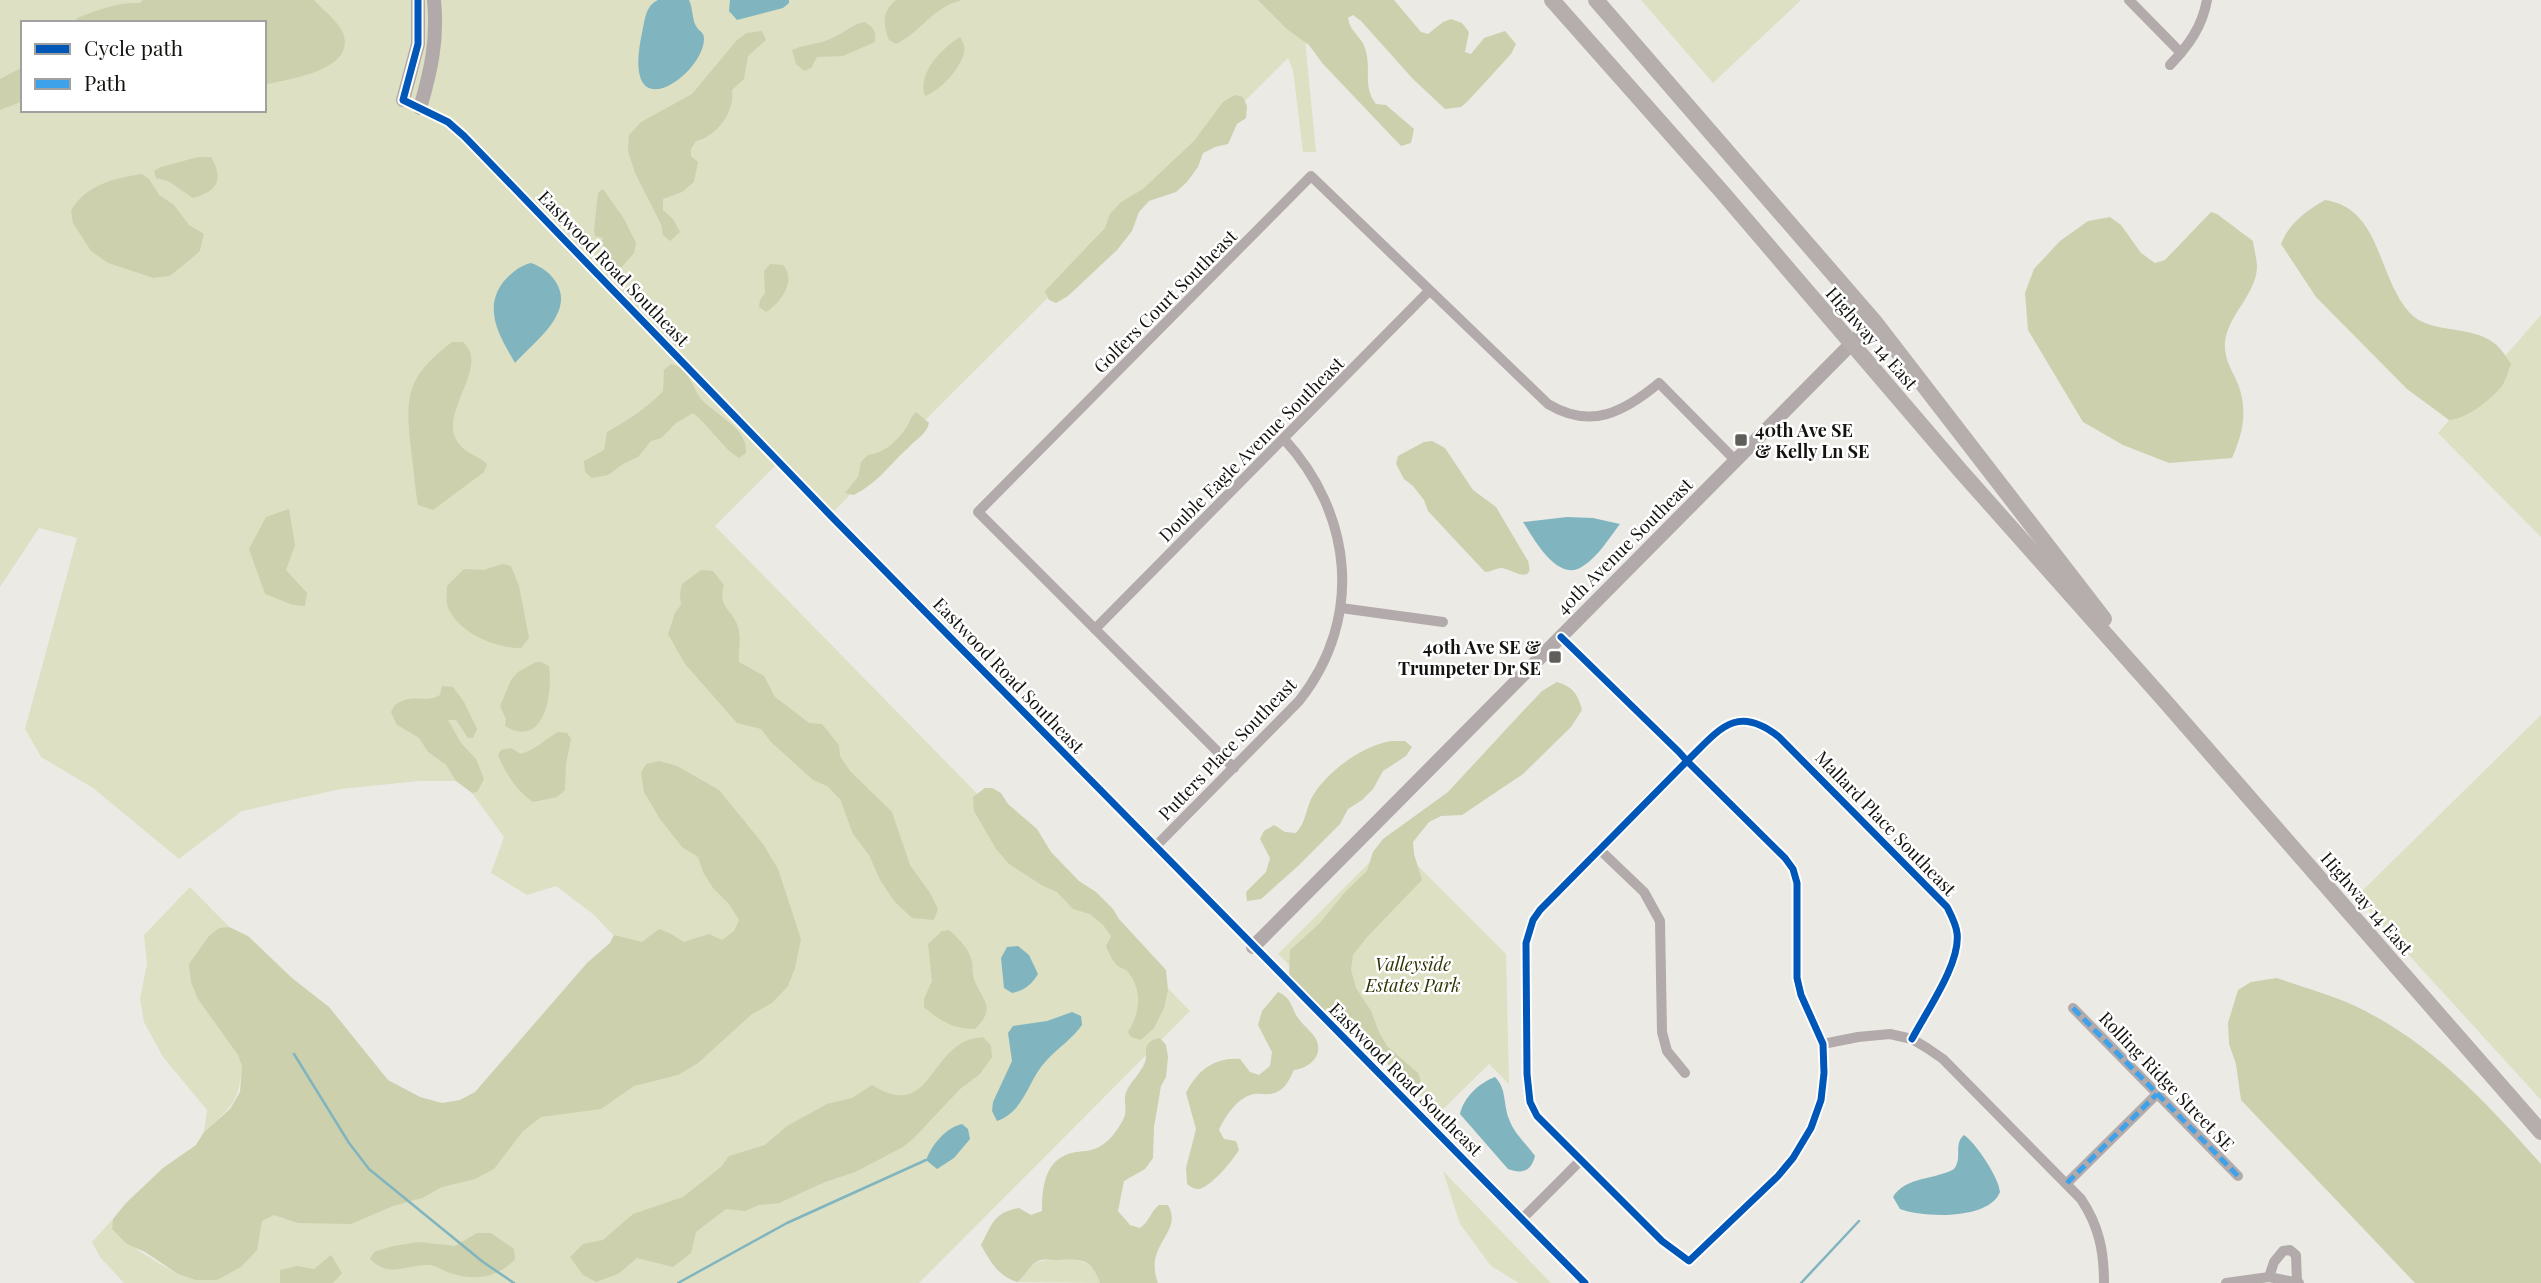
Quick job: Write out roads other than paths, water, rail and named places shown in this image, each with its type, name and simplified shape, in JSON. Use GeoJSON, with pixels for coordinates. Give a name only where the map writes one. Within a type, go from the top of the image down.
{"type":"FeatureCollection","features":[{"type":"Feature","properties":{"kind":"main road","name":"Highway 14 East"},"geometry":{"type":"LineString","coordinates":[[1552,0],[2541,1132]]}},
{"type":"Feature","properties":{"kind":"main road","name":"Highway 14 East"},"geometry":{"type":"LineString","coordinates":[[1596,0],[1874,321],[2115,632],[2164,700]]}},
{"type":"Feature","properties":{"kind":"street"},"geometry":{"type":"LineString","coordinates":[[403,100],[418,44],[418,0]]}},
{"type":"Feature","properties":{"kind":"street"},"geometry":{"type":"LineString","coordinates":[[420,108],[433,58],[436,30],[434,0]]}},
{"type":"Feature","properties":{"kind":"street"},"geometry":{"type":"LineString","coordinates":[[2129,0],[2181,53]]}},
{"type":"Feature","properties":{"kind":"street"},"geometry":{"type":"LineString","coordinates":[[2170,65],[2194,38],[2204,18],[2207,0]]}},
{"type":"Feature","properties":{"kind":"street","name":"Eastwood Road Southeast"},"geometry":{"type":"LineString","coordinates":[[403,100],[448,122],[464,136],[1154,847],[1585,1283]]}},
{"type":"Feature","properties":{"kind":"street","name":"Golfers Court Southeast"},"geometry":{"type":"LineString","coordinates":[[1234,768],[978,512],[1311,176],[1529,388],[1557,410],[1582,416],[1610,414],[1632,404],[1659,383],[1735,460]]}},
{"type":"Feature","properties":{"kind":"street","name":"Double Eagle Avenue Southeast"},"geometry":{"type":"LineString","coordinates":[[1095,629],[1429,291]]}},
{"type":"Feature","properties":{"kind":"street","name":"40th Avenue Southeast"},"geometry":{"type":"LineString","coordinates":[[1252,947],[1874,321]]}},
{"type":"Feature","properties":{"kind":"street","name":"Putters Place Southeast"},"geometry":{"type":"LineString","coordinates":[[1154,847],[1308,690],[1331,647],[1341,608],[1341,552],[1333,516],[1315,480],[1284,439]]}},
{"type":"Feature","properties":{"kind":"street"},"geometry":{"type":"LineString","coordinates":[[1341,608],[1443,622]]}},
{"type":"Feature","properties":{"kind":"street"},"geometry":{"type":"LineString","coordinates":[[1561,637],[1786,858],[1797,883],[1797,978],[1801,995],[1823,1044],[1890,1034],[1912,1040],[1943,1059],[2067,1183],[2093,1217],[2104,1257],[2104,1283]]}},
{"type":"Feature","properties":{"kind":"street","name":"Mallard Place Southeast"},"geometry":{"type":"LineString","coordinates":[[1823,1044],[1821,1100],[1804,1141],[1778,1176],[1689,1261],[1662,1241],[1537,1116],[1531,1102],[1527,1074],[1526,943],[1533,920],[1540,909],[1599,849],[1726,725],[1750,720],[1764,725],[1947,907],[1957,932],[1958,946],[1952,964],[1912,1040]]}},
{"type":"Feature","properties":{"kind":"street"},"geometry":{"type":"LineString","coordinates":[[1599,849],[1644,892],[1660,921],[1662,1032],[1667,1051],[1685,1073]]}},
{"type":"Feature","properties":{"kind":"street","name":"Rolling Ridge Street SE"},"geometry":{"type":"LineString","coordinates":[[2073,1008],[2238,1177]]}},
{"type":"Feature","properties":{"kind":"street"},"geometry":{"type":"LineString","coordinates":[[2067,1183],[2157,1094]]}},
{"type":"Feature","properties":{"kind":"street"},"geometry":{"type":"LineString","coordinates":[[1522,1219],[1581,1160]]}},
{"type":"Feature","properties":{"kind":"street"},"geometry":{"type":"LineString","coordinates":[[2226,1283],[2269,1277],[2298,1283],[2296,1255],[2290,1250],[2283,1251],[2277,1256],[2269,1277]]}},
{"type":"Feature","properties":{"kind":"water"},"geometry":{"type":"Polygon","coordinates":[[[658,0],[689,0],[695,23],[704,39],[700,53],[679,79],[665,87],[652,89],[642,82],[638,64],[646,14],[650,6],[658,0]]]}},
{"type":"Feature","properties":{"kind":"water"},"geometry":{"type":"Polygon","coordinates":[[[730,0],[789,0],[789,3],[783,8],[737,20],[729,11],[730,0]]]}},
{"type":"Feature","properties":{"kind":"water"},"geometry":{"type":"Polygon","coordinates":[[[531,263],[539,266],[555,280],[561,295],[560,306],[549,327],[515,363],[499,333],[494,302],[504,281],[520,267],[531,263]]]}},
{"type":"Feature","properties":{"kind":"water"},"geometry":{"type":"Polygon","coordinates":[[[1567,517],[1593,518],[1620,524],[1588,562],[1574,570],[1565,569],[1548,557],[1523,522],[1567,517]]]}},
{"type":"Feature","properties":{"kind":"water"},"geometry":{"type":"Polygon","coordinates":[[[1018,946],[1029,955],[1038,974],[1027,986],[1012,993],[1004,988],[1001,958],[1007,947],[1018,946]]]}},
{"type":"Feature","properties":{"kind":"water"},"geometry":{"type":"Polygon","coordinates":[[[1072,1012],[1081,1016],[1082,1025],[1046,1061],[1014,1110],[997,1121],[992,1111],[993,1102],[1012,1061],[1008,1033],[1013,1026],[1047,1021],[1072,1012]]]}},
{"type":"Feature","properties":{"kind":"water"},"geometry":{"type":"Polygon","coordinates":[[[1495,1077],[1503,1092],[1511,1124],[1535,1156],[1525,1170],[1508,1169],[1460,1114],[1473,1091],[1495,1077]]]}},
{"type":"Feature","properties":{"kind":"water"},"geometry":{"type":"Polygon","coordinates":[[[962,1124],[968,1129],[970,1139],[954,1158],[937,1169],[926,1160],[929,1154],[945,1133],[962,1124]]]}},
{"type":"Feature","properties":{"kind":"water"},"geometry":{"type":"Polygon","coordinates":[[[1964,1135],[1996,1178],[2000,1192],[1994,1201],[1983,1208],[1955,1214],[1924,1214],[1900,1209],[1893,1197],[1905,1185],[1954,1169],[1958,1160],[1959,1143],[1964,1135]]]}},
{"type":"Feature","properties":{"kind":"waterway"},"geometry":{"type":"LineString","coordinates":[[294,1054],[349,1143],[369,1169],[483,1262],[514,1283]]}},
{"type":"Feature","properties":{"kind":"waterway"},"geometry":{"type":"LineString","coordinates":[[678,1283],[787,1223],[926,1160]]}},
{"type":"Feature","properties":{"kind":"waterway"},"geometry":{"type":"LineString","coordinates":[[1801,1283],[1859,1221]]}},
{"type":"Feature","properties":{"kind":"place","name":"40th Ave SE & Kelly Ln SE"},"geometry":{"type":"Point","coordinates":[1741,440]}},
{"type":"Feature","properties":{"kind":"place","name":"40th Ave SE & Trumpeter Dr SE"},"geometry":{"type":"Point","coordinates":[1555,657]}},
{"type":"Feature","properties":{"kind":"park label","name":"Valleyside Estates Park"},"geometry":{"type":"Point","coordinates":[1413,974]}}]}
